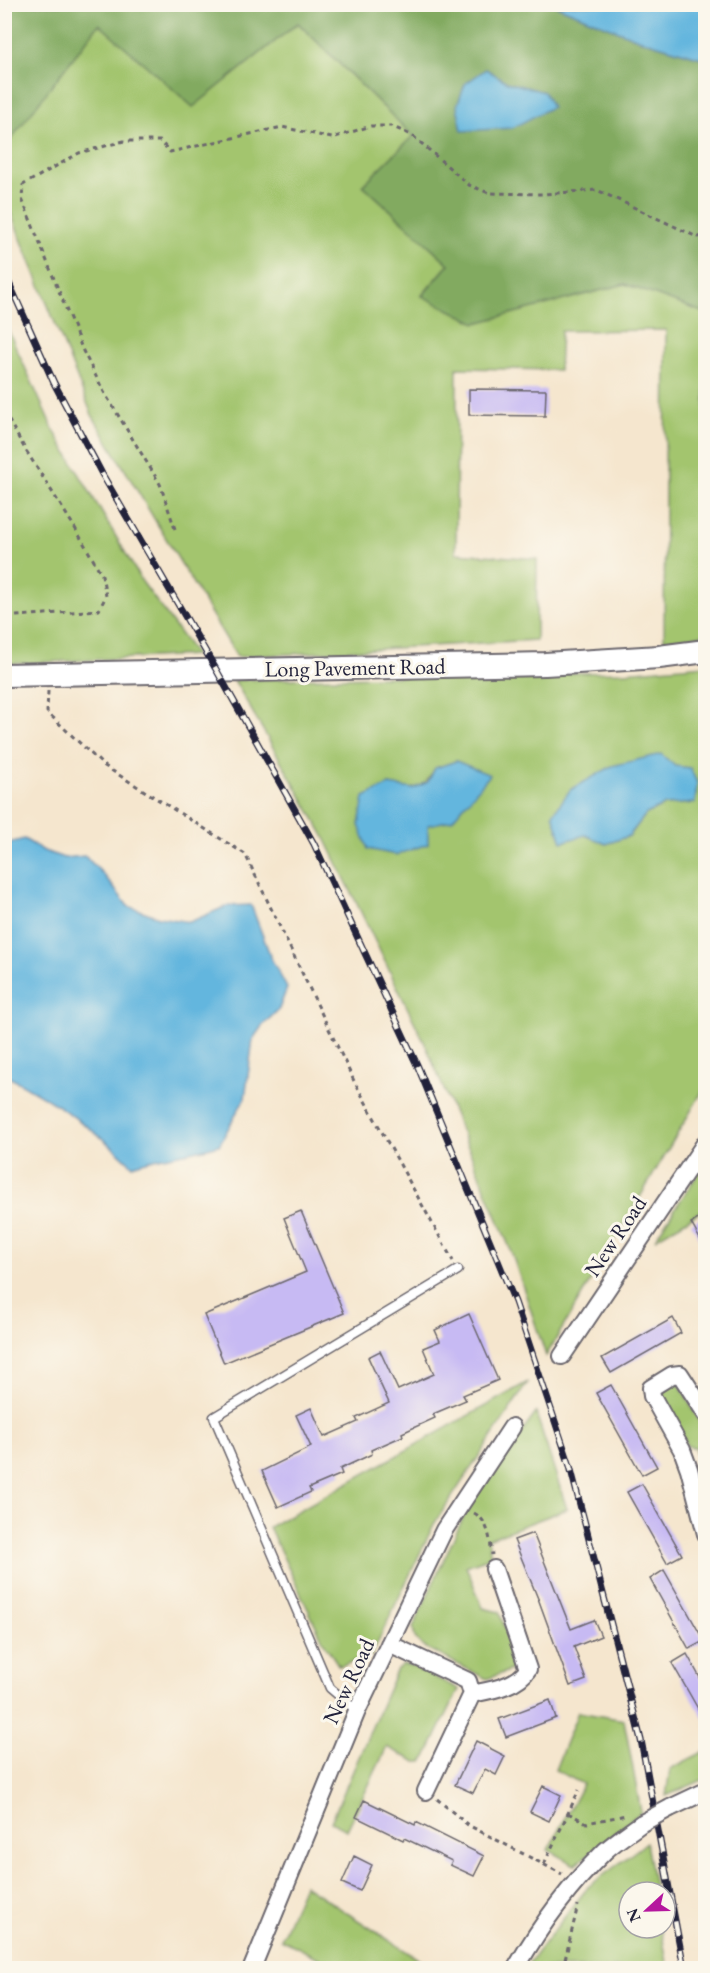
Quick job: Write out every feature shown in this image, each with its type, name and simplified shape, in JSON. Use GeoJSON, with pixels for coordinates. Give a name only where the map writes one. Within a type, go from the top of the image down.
{"type":"FeatureCollection","features":[{"type":"Feature","properties":{"kind":"main road","name":"Long Pavement Road"},"geometry":{"type":"LineString","coordinates":[[4,675],[545,664],[659,657],[705,651]]}},
{"type":"Feature","properties":{"kind":"street","name":"New Road"},"geometry":{"type":"LineString","coordinates":[[562,1356],[705,1142]]}},
{"type":"Feature","properties":{"kind":"street"},"geometry":{"type":"LineString","coordinates":[[705,1414],[681,1374],[672,1375],[651,1388],[652,1396],[682,1450],[702,1503],[705,1534]]}},
{"type":"Feature","properties":{"kind":"street","name":"New Road"},"geometry":{"type":"LineString","coordinates":[[252,1968],[357,1711],[389,1644],[444,1530],[512,1427]]}},
{"type":"Feature","properties":{"kind":"street"},"geometry":{"type":"LineString","coordinates":[[472,1694],[496,1689],[524,1676],[528,1669],[494,1569]]}},
{"type":"Feature","properties":{"kind":"street"},"geometry":{"type":"LineString","coordinates":[[389,1644],[468,1681],[472,1694],[426,1791]]}},
{"type":"Feature","properties":{"kind":"street"},"geometry":{"type":"LineString","coordinates":[[516,1968],[529,1945],[576,1881],[607,1849],[642,1823],[705,1791]]}},
{"type":"Feature","properties":{"kind":"lane"},"geometry":{"type":"LineString","coordinates":[[357,1711],[330,1688],[214,1418],[458,1270]]}},
{"type":"Feature","properties":{"kind":"path"},"geometry":{"type":"LineString","coordinates":[[176,530],[159,484],[104,393],[83,351],[22,199],[23,184],[79,153],[124,141],[160,141],[170,152],[282,127],[332,138],[371,126],[391,126],[413,136],[469,185],[489,193],[544,194],[597,190],[697,237],[705,236]]}},
{"type":"Feature","properties":{"kind":"path"},"geometry":{"type":"LineString","coordinates":[[4,412],[102,575],[106,596],[99,610],[4,617]]}},
{"type":"Feature","properties":{"kind":"path"},"geometry":{"type":"LineString","coordinates":[[48,674],[47,712],[103,765],[245,854],[354,1081],[458,1270]]}},
{"type":"Feature","properties":{"kind":"path"},"geometry":{"type":"LineString","coordinates":[[459,1506],[479,1516],[489,1532],[494,1569]]}},
{"type":"Feature","properties":{"kind":"path"},"geometry":{"type":"LineString","coordinates":[[544,1865],[579,1790]]}},
{"type":"Feature","properties":{"kind":"path"},"geometry":{"type":"LineString","coordinates":[[426,1791],[468,1825],[576,1881],[579,1902],[563,1968]]}},
{"type":"Feature","properties":{"kind":"path"},"geometry":{"type":"LineString","coordinates":[[568,1813],[587,1823],[624,1814],[642,1823]]}},
{"type":"Feature","properties":{"kind":"green space"},"geometry":{"type":"Polygon","coordinates":[[[5,5],[554,5],[638,39],[705,59],[705,313],[625,284],[476,323],[422,296],[449,264],[363,185],[413,136],[298,23],[193,107],[99,24],[5,147],[5,5]]]}},
{"type":"Feature","properties":{"kind":"green space"},"geometry":{"type":"Polygon","coordinates":[[[298,23],[413,136],[363,185],[449,264],[422,295],[476,323],[625,284],[705,313],[705,635],[664,640],[666,330],[561,331],[559,370],[457,368],[456,553],[537,559],[536,640],[237,657],[92,415],[5,199],[4,147],[99,24],[193,106],[298,23]]]}},
{"type":"Feature","properties":{"kind":"green space"},"geometry":{"type":"Polygon","coordinates":[[[4,321],[53,429],[143,583],[196,655],[5,664],[4,321]]]}},
{"type":"Feature","properties":{"kind":"green space"},"geometry":{"type":"Polygon","coordinates":[[[705,665],[705,1087],[546,1356],[511,1251],[426,1046],[323,834],[234,680],[624,672],[705,665]],[[456,761],[435,768],[426,782],[416,788],[389,785],[428,825],[470,768],[456,761]],[[697,783],[585,835],[606,844],[629,836],[646,814],[665,805],[695,803],[697,783]]]}},
{"type":"Feature","properties":{"kind":"green space"},"geometry":{"type":"Polygon","coordinates":[[[705,1163],[705,1209],[655,1239],[705,1163]]]}},
{"type":"Feature","properties":{"kind":"green space"},"geometry":{"type":"Polygon","coordinates":[[[528,1382],[434,1524],[371,1656],[339,1666],[324,1643],[269,1527],[528,1382]]]}},
{"type":"Feature","properties":{"kind":"green space"},"geometry":{"type":"Polygon","coordinates":[[[679,1383],[705,1432],[705,1449],[687,1446],[660,1394],[670,1385],[679,1383]]]}},
{"type":"Feature","properties":{"kind":"green space"},"geometry":{"type":"Polygon","coordinates":[[[536,1413],[567,1509],[488,1539],[491,1557],[466,1566],[483,1608],[499,1612],[517,1662],[511,1670],[487,1679],[424,1647],[415,1638],[413,1627],[468,1507],[536,1413]]]}},
{"type":"Feature","properties":{"kind":"green space"},"geometry":{"type":"Polygon","coordinates":[[[695,1450],[705,1455],[705,1486],[695,1450]]]}},
{"type":"Feature","properties":{"kind":"green space"},"geometry":{"type":"Polygon","coordinates":[[[403,1664],[412,1666],[459,1689],[422,1762],[416,1762],[387,1747],[347,1830],[331,1822],[397,1669],[403,1664]]]}},
{"type":"Feature","properties":{"kind":"green space"},"geometry":{"type":"Polygon","coordinates":[[[578,1712],[624,1720],[641,1812],[575,1865],[548,1850],[583,1784],[555,1770],[578,1712]]]}},
{"type":"Feature","properties":{"kind":"green space"},"geometry":{"type":"Polygon","coordinates":[[[705,1751],[705,1779],[666,1796],[670,1769],[705,1751]]]}},
{"type":"Feature","properties":{"kind":"green space"},"geometry":{"type":"Polygon","coordinates":[[[646,1843],[653,1880],[617,1880],[617,1940],[663,1940],[668,1968],[525,1968],[588,1887],[646,1843]]]}},
{"type":"Feature","properties":{"kind":"green space"},"geometry":{"type":"Polygon","coordinates":[[[304,1885],[432,1968],[338,1968],[281,1939],[304,1885]]]}},
{"type":"Feature","properties":{"kind":"water"},"geometry":{"type":"Polygon","coordinates":[[[554,5],[705,5],[705,59],[638,39],[554,5]]]}},
{"type":"Feature","properties":{"kind":"water"},"geometry":{"type":"Polygon","coordinates":[[[486,69],[507,82],[544,92],[552,107],[512,128],[462,131],[457,106],[465,84],[486,69]]]}},
{"type":"Feature","properties":{"kind":"water"},"geometry":{"type":"Polygon","coordinates":[[[661,754],[675,766],[690,768],[697,783],[695,803],[665,805],[646,814],[629,836],[606,844],[585,835],[562,842],[553,814],[570,790],[612,766],[661,754]]]}},
{"type":"Feature","properties":{"kind":"water"},"geometry":{"type":"Polygon","coordinates":[[[456,761],[490,775],[452,820],[428,825],[428,844],[396,855],[368,849],[359,825],[364,797],[389,785],[413,789],[428,782],[435,768],[456,761]]]}},
{"type":"Feature","properties":{"kind":"water"},"geometry":{"type":"Polygon","coordinates":[[[24,839],[44,851],[64,858],[85,856],[103,874],[128,906],[159,917],[190,922],[227,906],[251,905],[272,960],[287,988],[279,1009],[253,1039],[245,1098],[219,1145],[132,1165],[72,1116],[5,1075],[5,844],[24,839]]]}},
{"type":"Feature","properties":{"kind":"building"},"geometry":{"type":"Polygon","coordinates":[[[469,389],[546,390],[545,416],[469,415],[469,389]]]}},
{"type":"Feature","properties":{"kind":"building"},"geometry":{"type":"Polygon","coordinates":[[[301,1211],[344,1313],[224,1363],[204,1315],[306,1272],[284,1218],[301,1211]]]}},
{"type":"Feature","properties":{"kind":"building"},"geometry":{"type":"Polygon","coordinates":[[[705,1215],[705,1248],[691,1223],[705,1215]]]}},
{"type":"Feature","properties":{"kind":"building"},"geometry":{"type":"Polygon","coordinates":[[[469,1314],[498,1380],[463,1395],[466,1400],[433,1414],[435,1418],[402,1433],[403,1436],[371,1450],[372,1454],[340,1469],[342,1474],[309,1488],[311,1492],[278,1507],[262,1471],[311,1447],[296,1415],[311,1408],[324,1437],[358,1422],[356,1418],[389,1403],[368,1357],[380,1351],[398,1390],[434,1374],[423,1348],[440,1341],[435,1330],[469,1314]]]}},
{"type":"Feature","properties":{"kind":"building"},"geometry":{"type":"Polygon","coordinates":[[[673,1318],[681,1333],[611,1373],[602,1358],[673,1318]]]}},
{"type":"Feature","properties":{"kind":"building"},"geometry":{"type":"Polygon","coordinates":[[[611,1385],[657,1467],[642,1475],[596,1393],[611,1385]]]}},
{"type":"Feature","properties":{"kind":"building"},"geometry":{"type":"Polygon","coordinates":[[[642,1484],[682,1555],[667,1563],[627,1492],[642,1484]]]}},
{"type":"Feature","properties":{"kind":"building"},"geometry":{"type":"Polygon","coordinates":[[[533,1533],[571,1629],[594,1620],[601,1636],[574,1647],[586,1680],[570,1686],[514,1540],[533,1533]]]}},
{"type":"Feature","properties":{"kind":"building"},"geometry":{"type":"Polygon","coordinates":[[[664,1570],[704,1641],[689,1649],[650,1579],[664,1570]]]}},
{"type":"Feature","properties":{"kind":"building"},"geometry":{"type":"Polygon","coordinates":[[[687,1654],[705,1687],[705,1721],[672,1663],[687,1654]]]}},
{"type":"Feature","properties":{"kind":"building"},"geometry":{"type":"Polygon","coordinates":[[[550,1700],[556,1718],[506,1737],[499,1719],[550,1700]]]}},
{"type":"Feature","properties":{"kind":"building"},"geometry":{"type":"Polygon","coordinates":[[[476,1741],[505,1756],[496,1775],[485,1769],[473,1793],[455,1785],[476,1741]]]}},
{"type":"Feature","properties":{"kind":"building"},"geometry":{"type":"Polygon","coordinates":[[[543,1786],[561,1795],[549,1821],[530,1812],[543,1786]]]}},
{"type":"Feature","properties":{"kind":"building"},"geometry":{"type":"Polygon","coordinates":[[[364,1800],[415,1825],[416,1822],[484,1856],[474,1876],[450,1865],[452,1861],[356,1817],[364,1800]]]}},
{"type":"Feature","properties":{"kind":"building"},"geometry":{"type":"Polygon","coordinates":[[[354,1856],[372,1865],[360,1891],[342,1883],[354,1856]]]}},
{"type":"Feature","properties":{"kind":"railway"},"geometry":{"type":"LineString","coordinates":[[4,272],[54,383],[102,474],[217,671],[314,844],[418,1067],[515,1302],[570,1466],[641,1740],[684,1968]]}}]}
